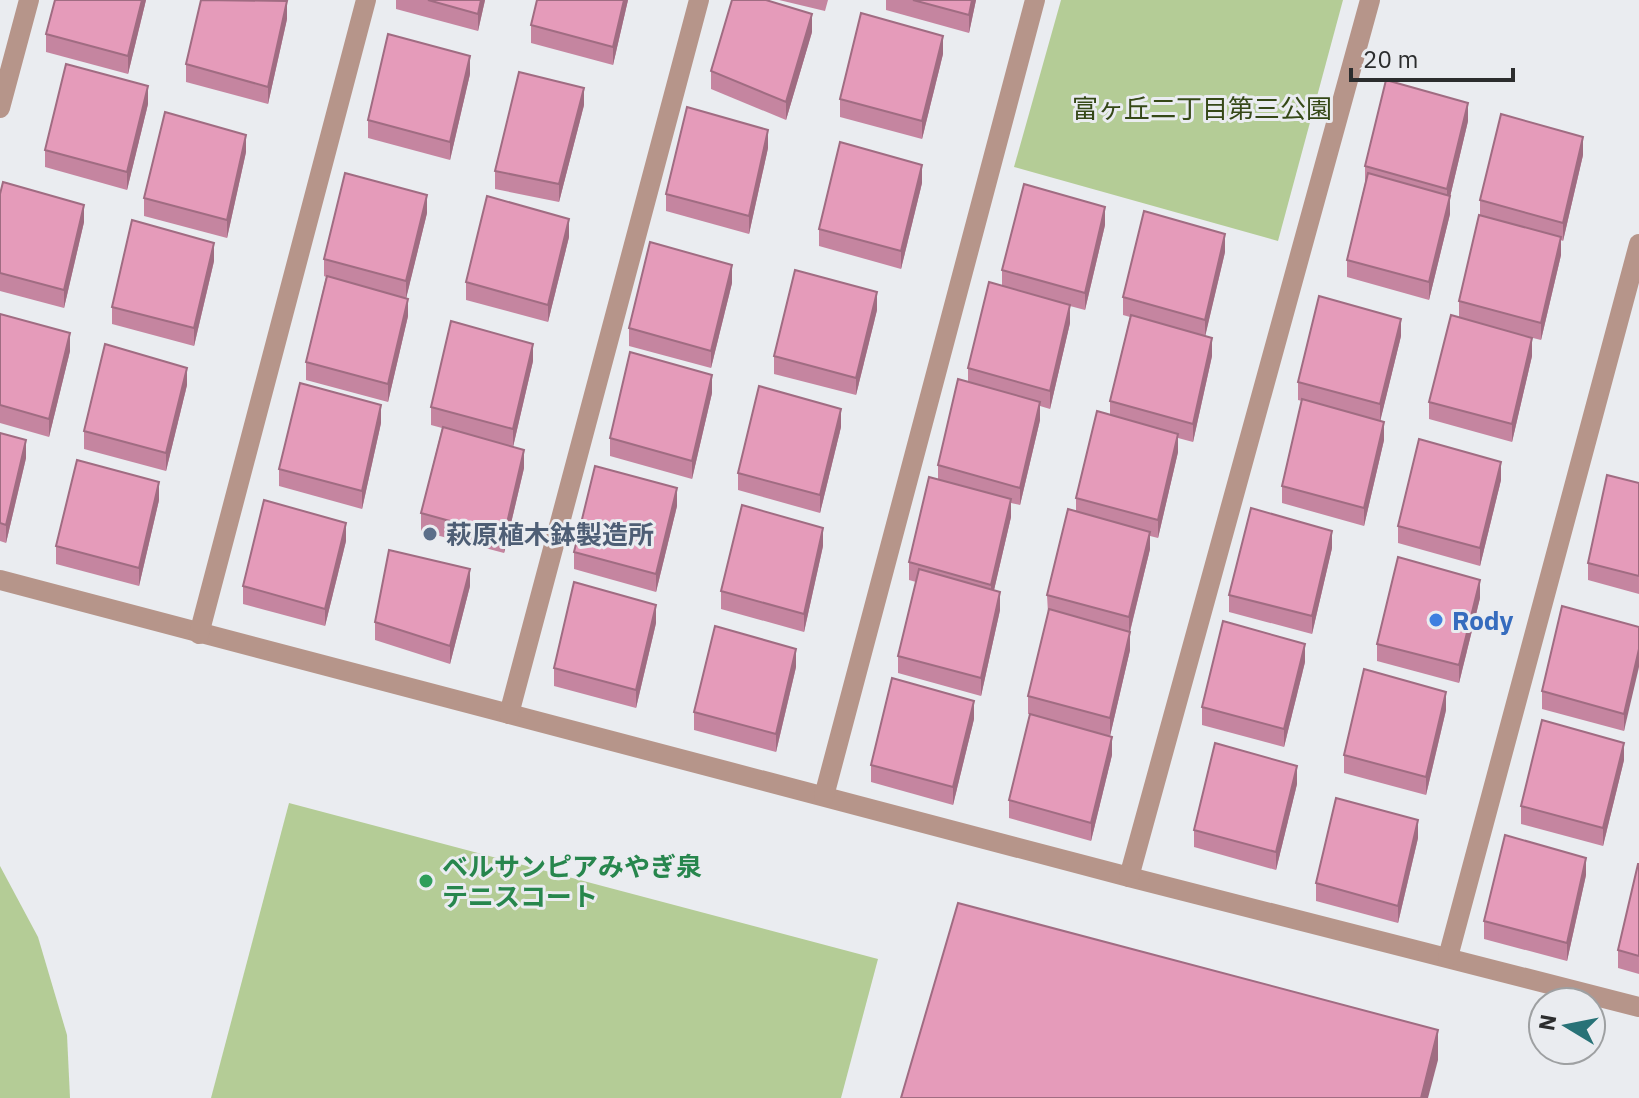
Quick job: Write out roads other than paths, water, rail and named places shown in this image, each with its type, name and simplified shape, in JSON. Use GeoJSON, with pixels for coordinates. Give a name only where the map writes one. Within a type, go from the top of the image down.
{"type":"FeatureCollection","features":[{"type":"Feature","properties":{"kind":"street"},"geometry":{"type":"LineString","coordinates":[[0,108],[29,0]]}},
{"type":"Feature","properties":{"kind":"street"},"geometry":{"type":"LineString","coordinates":[[199,634],[366,0]]}},
{"type":"Feature","properties":{"kind":"street"},"geometry":{"type":"LineString","coordinates":[[509,714],[699,0]]}},
{"type":"Feature","properties":{"kind":"street"},"geometry":{"type":"LineString","coordinates":[[824,796],[1035,0]]}},
{"type":"Feature","properties":{"kind":"street"},"geometry":{"type":"LineString","coordinates":[[1129,877],[1370,0]]}},
{"type":"Feature","properties":{"kind":"street"},"geometry":{"type":"LineString","coordinates":[[1448,957],[1639,244]]}},
{"type":"Feature","properties":{"kind":"street"},"geometry":{"type":"LineString","coordinates":[[0,580],[1129,877],[1639,1007]]}},
{"type":"Feature","properties":{"kind":"place","name":"萩原植木鉢製造所"},"geometry":{"type":"Point","coordinates":[430,534]}},
{"type":"Feature","properties":{"kind":"place","name":"Rody"},"geometry":{"type":"Point","coordinates":[1436,620]}},
{"type":"Feature","properties":{"kind":"place","name":"ベルサンピアみやぎ泉 テニスコート"},"geometry":{"type":"Point","coordinates":[426,881]}},
{"type":"Feature","properties":{"kind":"park label","name":"富ヶ丘二丁目第三公園"},"geometry":{"type":"Point","coordinates":[1202,108]}}]}
